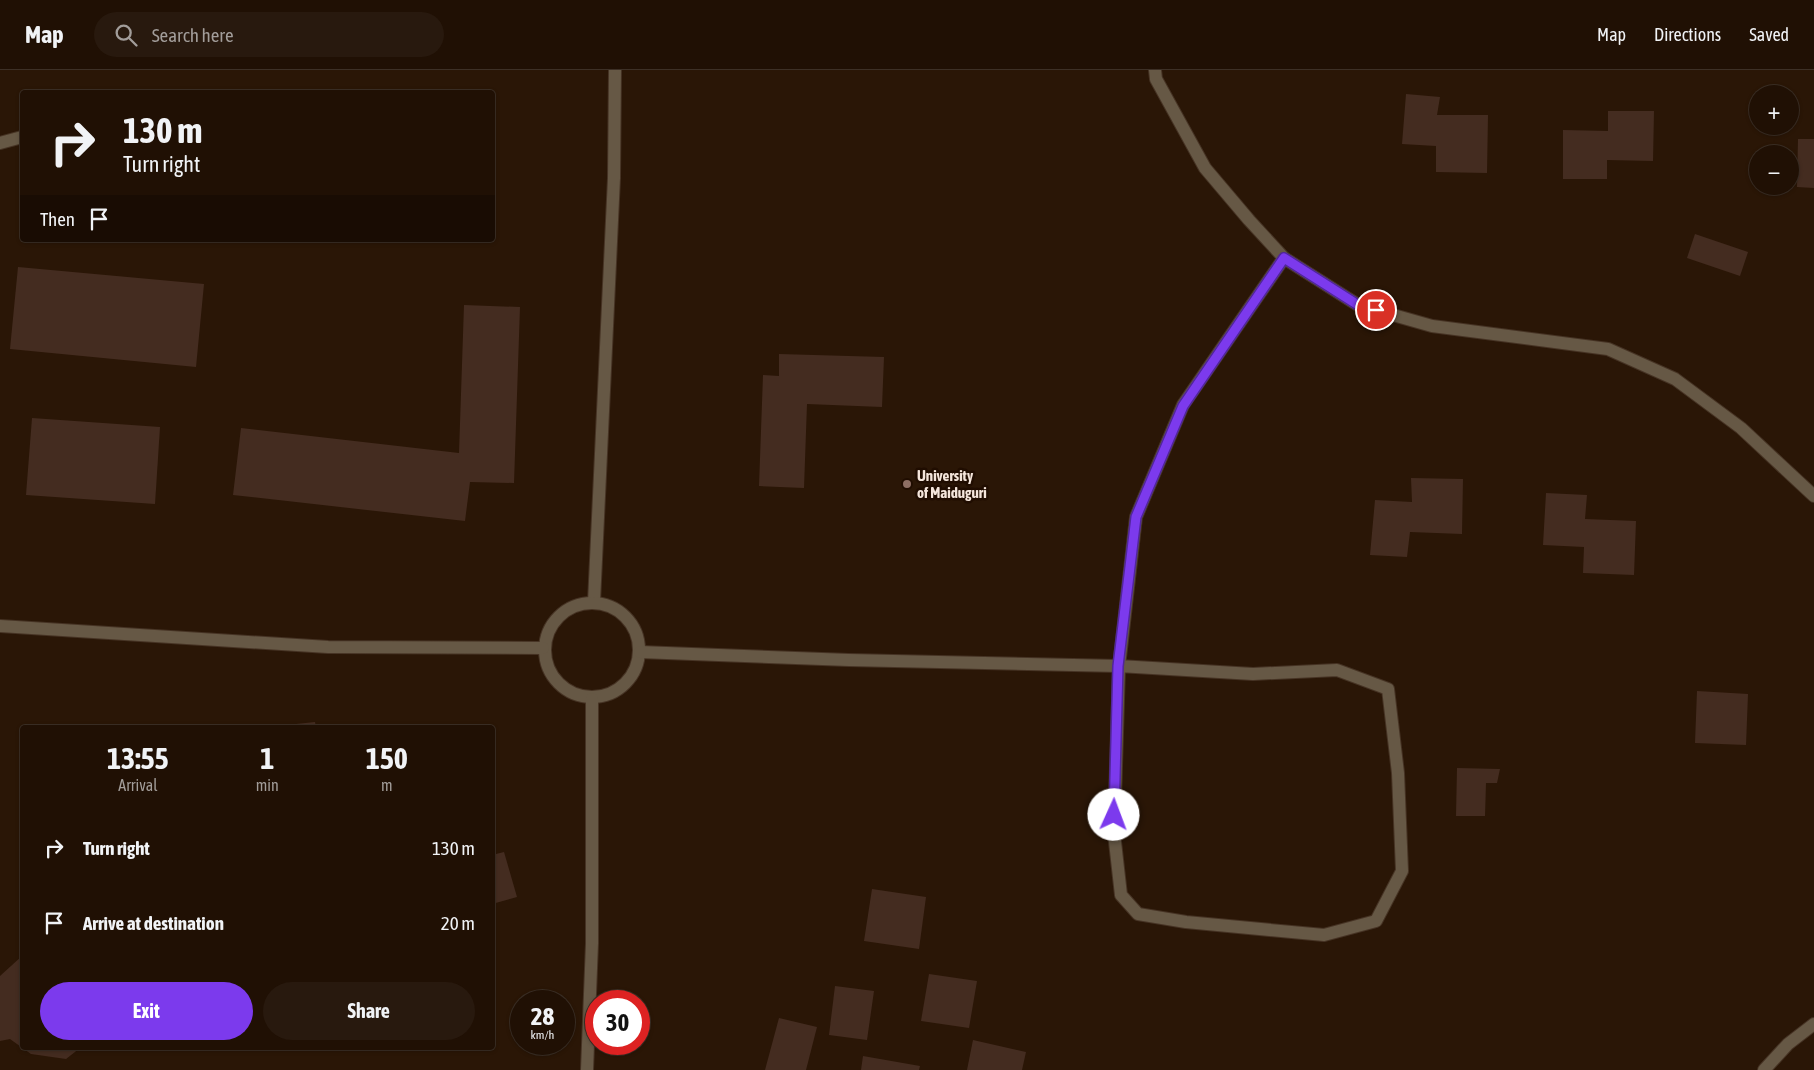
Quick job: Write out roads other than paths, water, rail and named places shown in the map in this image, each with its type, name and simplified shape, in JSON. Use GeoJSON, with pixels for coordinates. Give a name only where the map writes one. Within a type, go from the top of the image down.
{"type":"FeatureCollection","features":[{"type":"Feature","properties":{"kind":"street"},"geometry":{"type":"LineString","coordinates":[[594,602],[614,178],[615,70]]}},
{"type":"Feature","properties":{"kind":"street"},"geometry":{"type":"LineString","coordinates":[[1155,70],[1156,79],[1204,168],[1284,258],[1358,305],[1432,326],[1599,347],[1616,352],[1675,379],[1741,428],[1814,496]]}},
{"type":"Feature","properties":{"kind":"street"},"geometry":{"type":"LineString","coordinates":[[0,143],[20,138]]}},
{"type":"Feature","properties":{"kind":"street"},"geometry":{"type":"LineString","coordinates":[[640,652],[849,660],[1118,666],[1252,674],[1337,670],[1388,688],[1398,773],[1402,871],[1376,921],[1324,935],[1186,922],[1138,914],[1121,895],[1114,834],[1118,666],[1136,517],[1183,406],[1284,258]]}},
{"type":"Feature","properties":{"kind":"street"},"geometry":{"type":"LineString","coordinates":[[594,602],[612,606],[627,617],[637,633],[640,652],[636,670],[625,685],[608,694],[592,699],[572,693],[557,682],[547,667],[543,648],[548,630],[559,615],[575,605],[594,602]]}},
{"type":"Feature","properties":{"kind":"street"},"geometry":{"type":"LineString","coordinates":[[0,626],[328,647],[543,648]]}},
{"type":"Feature","properties":{"kind":"street"},"geometry":{"type":"LineString","coordinates":[[586,1070],[592,943],[592,699]]}},
{"type":"Feature","properties":{"kind":"street"},"geometry":{"type":"LineString","coordinates":[[1764,1070],[1788,1044],[1814,1024]]}},
{"type":"Feature","properties":{"kind":"place","name":"University of Maiduguri"},"geometry":{"type":"Point","coordinates":[907,484]}}]}
